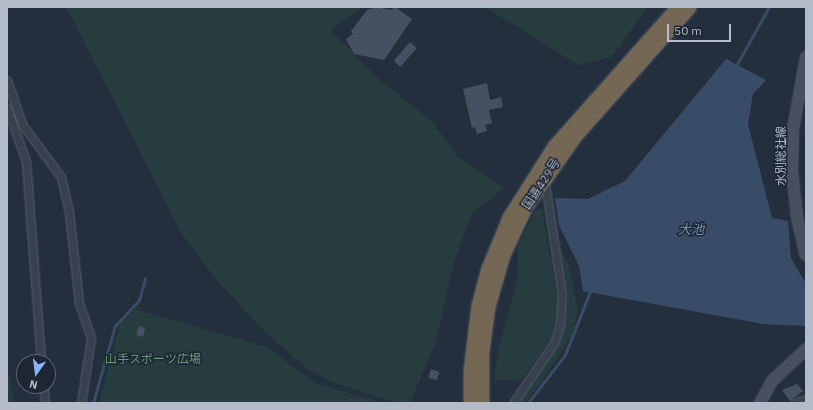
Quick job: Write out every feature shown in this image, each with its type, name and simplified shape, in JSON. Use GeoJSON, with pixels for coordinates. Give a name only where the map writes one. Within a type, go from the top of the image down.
{"type":"FeatureCollection","features":[{"type":"Feature","properties":{"kind":"highway","name":"国道429号"},"geometry":{"type":"LineString","coordinates":[[470,403],[472,351],[483,287],[501,232],[574,122],[678,7]]}},
{"type":"Feature","properties":{"kind":"highway","name":"国道429号"},"geometry":{"type":"LineString","coordinates":[[482,403],[482,352],[492,290],[510,237],[536,179],[689,7]]}},
{"type":"Feature","properties":{"kind":"main road","name":"水別総社線"},"geometry":{"type":"LineString","coordinates":[[806,57],[798,90],[792,157],[797,217],[806,255]]}},
{"type":"Feature","properties":{"kind":"main road"},"geometry":{"type":"LineString","coordinates":[[760,403],[772,381],[806,349]]}},
{"type":"Feature","properties":{"kind":"street"},"geometry":{"type":"LineString","coordinates":[[7,80],[22,124],[61,177],[69,212],[79,303],[91,338],[80,403]]}},
{"type":"Feature","properties":{"kind":"street"},"geometry":{"type":"LineString","coordinates":[[7,108],[26,161],[40,354]]}},
{"type":"Feature","properties":{"kind":"street"},"geometry":{"type":"LineString","coordinates":[[513,403],[554,343],[560,325],[562,295],[546,189],[536,179]]}},
{"type":"Feature","properties":{"kind":"lane"},"geometry":{"type":"LineString","coordinates":[[793,403],[806,398]]}},
{"type":"Feature","properties":{"kind":"green space"},"geometry":{"type":"Polygon","coordinates":[[[66,7],[363,7],[330,30],[381,81],[433,122],[456,155],[504,188],[472,213],[454,262],[436,341],[410,403],[398,403],[332,382],[306,368],[261,328],[215,278],[182,234],[66,7]]]}},
{"type":"Feature","properties":{"kind":"green space"},"geometry":{"type":"Polygon","coordinates":[[[485,7],[647,7],[612,57],[578,65],[485,7]]]}},
{"type":"Feature","properties":{"kind":"green space"},"geometry":{"type":"Polygon","coordinates":[[[542,209],[558,303],[556,323],[550,341],[522,379],[494,381],[499,346],[518,278],[518,246],[535,211],[542,209]]]}},
{"type":"Feature","properties":{"kind":"green space"},"geometry":{"type":"Polygon","coordinates":[[[560,247],[569,265],[578,310],[573,333],[542,382],[525,403],[518,403],[558,344],[565,325],[568,301],[560,247]]]}},
{"type":"Feature","properties":{"kind":"green space","name":"山手スポーツ広場"},"geometry":{"type":"Polygon","coordinates":[[[135,309],[267,347],[315,383],[383,403],[99,403],[120,323],[135,309]]]}},
{"type":"Feature","properties":{"kind":"green space"},"geometry":{"type":"Polygon","coordinates":[[[7,365],[14,403],[7,403],[7,365]]]}},
{"type":"Feature","properties":{"kind":"water","name":"大池"},"geometry":{"type":"Polygon","coordinates":[[[726,59],[766,80],[753,94],[748,124],[772,218],[788,221],[791,258],[806,284],[806,326],[763,324],[583,291],[579,266],[559,225],[555,198],[588,199],[625,181],[726,59]]]}},
{"type":"Feature","properties":{"kind":"building"},"geometry":{"type":"Polygon","coordinates":[[[376,7],[391,10],[395,7],[412,19],[384,60],[354,54],[346,39],[353,34],[351,31],[367,10],[376,7]]]}},
{"type":"Feature","properties":{"kind":"building"},"geometry":{"type":"Polygon","coordinates":[[[410,42],[417,48],[400,67],[394,61],[410,42]]]}},
{"type":"Feature","properties":{"kind":"building"},"geometry":{"type":"Polygon","coordinates":[[[487,83],[490,100],[501,97],[503,107],[489,110],[492,123],[485,125],[487,131],[477,134],[475,127],[472,128],[463,89],[487,83]]]}},
{"type":"Feature","properties":{"kind":"building"},"geometry":{"type":"Polygon","coordinates":[[[139,326],[145,328],[143,337],[136,335],[139,326]]]}},
{"type":"Feature","properties":{"kind":"building"},"geometry":{"type":"Polygon","coordinates":[[[431,369],[440,372],[437,380],[428,378],[431,369]]]}},
{"type":"Feature","properties":{"kind":"building"},"geometry":{"type":"Polygon","coordinates":[[[797,384],[803,391],[790,401],[782,390],[797,384]]]}},
{"type":"Feature","properties":{"kind":"waterway"},"geometry":{"type":"LineString","coordinates":[[736,66],[769,7]]}},
{"type":"Feature","properties":{"kind":"waterway"},"geometry":{"type":"LineString","coordinates":[[93,403],[115,326],[139,300],[145,279]]}},
{"type":"Feature","properties":{"kind":"waterway"},"geometry":{"type":"LineString","coordinates":[[528,403],[565,355],[591,289]]}}]}
